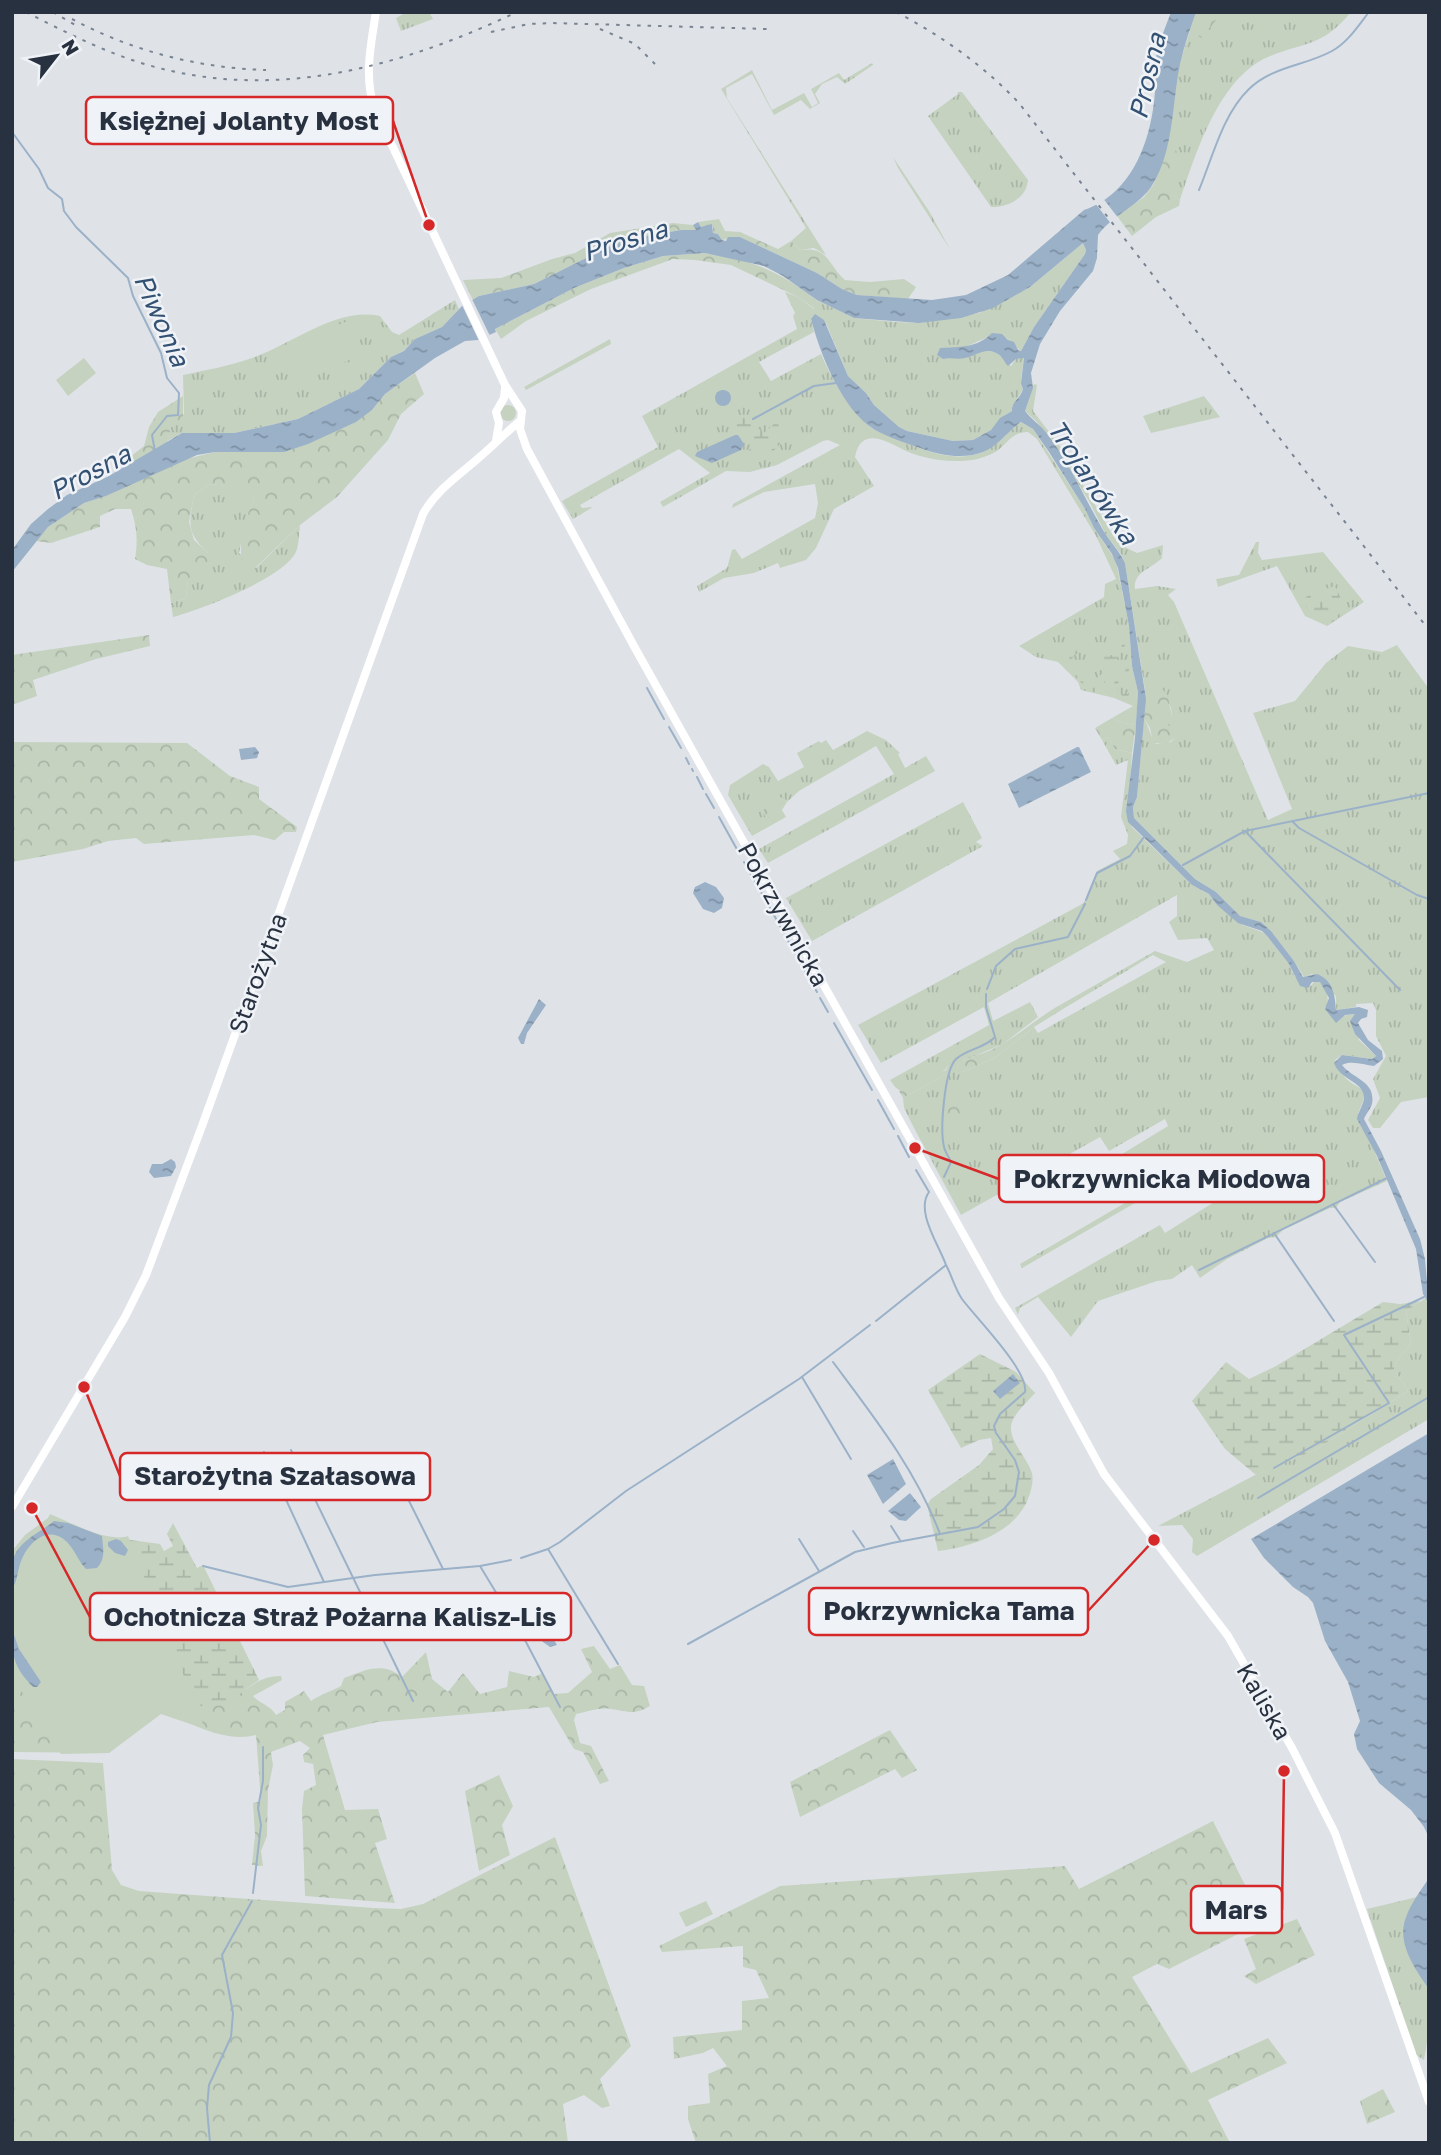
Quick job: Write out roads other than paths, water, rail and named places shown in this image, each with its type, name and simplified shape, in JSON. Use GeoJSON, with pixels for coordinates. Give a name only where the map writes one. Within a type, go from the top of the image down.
{"type":"FeatureCollection","features":[{"type":"Feature","properties":{"kind":"street"},"geometry":{"type":"LineString","coordinates":[[376,12],[368,68],[369,88],[376,114],[505,385],[522,411],[515,424],[499,423]]}},
{"type":"Feature","properties":{"kind":"street"},"geometry":{"type":"LineString","coordinates":[[496,442],[499,423],[496,412],[502,402],[505,385]]}},
{"type":"Feature","properties":{"kind":"street"},"geometry":{"type":"LineString","coordinates":[[502,402],[515,402]]}},
{"type":"Feature","properties":{"kind":"street","name":"Starożytna"},"geometry":{"type":"LineString","coordinates":[[12,1507],[121,1325],[146,1275],[424,514],[442,489],[515,424]]}},
{"type":"Feature","properties":{"kind":"street","name":"Pokrzywnicka"},"geometry":{"type":"LineString","coordinates":[[515,424],[635,648],[1008,1313],[1049,1373]]}},
{"type":"Feature","properties":{"kind":"street"},"geometry":{"type":"LineString","coordinates":[[496,442],[507,437],[524,445]]}},
{"type":"Feature","properties":{"kind":"street","name":"Kaliska"},"geometry":{"type":"LineString","coordinates":[[1049,1373],[1110,1482],[1227,1636],[1323,1807],[1345,1860],[1429,2102]]}},
{"type":"Feature","properties":{"kind":"water"},"geometry":{"type":"Polygon","coordinates":[[[1171,12],[1196,12],[1180,64],[1169,141],[1160,170],[1148,192],[1111,221],[1098,235],[1097,258],[1093,271],[1060,311],[1040,344],[1031,373],[1033,388],[1025,411],[1056,446],[1103,530],[1125,563],[1146,699],[1134,818],[1195,879],[1216,892],[1240,916],[1261,922],[1271,931],[1303,977],[1317,974],[1327,980],[1334,994],[1336,1010],[1359,1007],[1368,1010],[1367,1017],[1358,1023],[1368,1040],[1382,1051],[1383,1059],[1374,1066],[1353,1063],[1342,1065],[1371,1090],[1372,1104],[1364,1119],[1420,1239],[1425,1259],[1429,1304],[1423,1294],[1416,1249],[1377,1156],[1357,1119],[1364,1100],[1363,1092],[1337,1069],[1334,1063],[1342,1055],[1372,1059],[1376,1056],[1355,1034],[1350,1021],[1355,1014],[1345,1015],[1336,1023],[1325,1009],[1329,998],[1320,982],[1312,982],[1308,988],[1300,986],[1289,964],[1262,931],[1238,923],[1217,905],[1209,894],[1192,885],[1128,822],[1126,811],[1138,692],[1118,568],[1049,452],[1033,429],[1021,422],[988,449],[967,456],[935,453],[880,433],[852,409],[834,380],[815,333],[811,319],[815,314],[824,320],[848,376],[874,405],[899,427],[953,441],[973,440],[991,430],[1000,418],[1012,411],[1023,389],[1021,383],[1024,358],[1016,359],[1008,366],[999,355],[989,351],[962,359],[943,359],[937,355],[940,348],[974,344],[992,333],[1002,334],[1021,351],[1034,327],[1085,254],[1083,243],[1030,287],[993,308],[961,318],[919,323],[854,318],[817,300],[764,266],[705,253],[663,256],[574,288],[495,329],[496,332],[478,340],[465,341],[435,358],[385,394],[372,410],[356,422],[308,444],[284,452],[215,452],[197,455],[106,496],[84,503],[48,527],[12,572],[12,550],[31,524],[48,509],[67,495],[107,477],[182,433],[234,433],[298,419],[359,389],[391,357],[404,351],[415,339],[442,327],[462,306],[479,296],[534,284],[608,247],[635,238],[696,230],[693,225],[698,222],[701,227],[712,224],[713,233],[718,234],[722,240],[740,237],[857,295],[932,300],[966,295],[1008,275],[1084,210],[1115,191],[1137,162],[1150,127],[1156,58],[1171,12]]]}},
{"type":"Feature","properties":{"kind":"water"},"geometry":{"type":"Polygon","coordinates":[[[720,390],[726,390],[731,398],[729,404],[720,406],[715,401],[715,395],[720,390]]]}},
{"type":"Feature","properties":{"kind":"water"},"geometry":{"type":"Polygon","coordinates":[[[738,435],[744,444],[741,450],[712,463],[695,456],[697,452],[738,435]]]}},
{"type":"Feature","properties":{"kind":"water"},"geometry":{"type":"Polygon","coordinates":[[[255,747],[259,752],[257,758],[241,760],[239,749],[255,747]]]}},
{"type":"Feature","properties":{"kind":"water"},"geometry":{"type":"Polygon","coordinates":[[[1077,747],[1091,772],[1019,808],[1008,784],[1077,747]]]}},
{"type":"Feature","properties":{"kind":"water"},"geometry":{"type":"Polygon","coordinates":[[[705,882],[716,887],[724,898],[722,908],[714,913],[703,909],[693,893],[695,887],[705,882]]]}},
{"type":"Feature","properties":{"kind":"water"},"geometry":{"type":"Polygon","coordinates":[[[539,999],[546,1005],[527,1033],[524,1044],[521,1044],[518,1038],[539,999]]]}},
{"type":"Feature","properties":{"kind":"water"},"geometry":{"type":"Polygon","coordinates":[[[171,1159],[176,1167],[171,1176],[154,1178],[149,1172],[152,1164],[162,1164],[171,1159]]]}},
{"type":"Feature","properties":{"kind":"water"},"geometry":{"type":"Polygon","coordinates":[[[1013,1374],[1020,1383],[1000,1399],[993,1391],[1013,1374]]]}},
{"type":"Feature","properties":{"kind":"water"},"geometry":{"type":"Polygon","coordinates":[[[1429,1433],[1429,1838],[1411,1810],[1379,1783],[1357,1749],[1354,1734],[1360,1721],[1348,1682],[1325,1641],[1313,1603],[1264,1558],[1251,1539],[1429,1433]]]}},
{"type":"Feature","properties":{"kind":"water"},"geometry":{"type":"Polygon","coordinates":[[[893,1459],[906,1484],[883,1504],[867,1475],[893,1459]]]}},
{"type":"Feature","properties":{"kind":"water"},"geometry":{"type":"Polygon","coordinates":[[[910,1493],[921,1507],[906,1521],[899,1520],[888,1511],[910,1493]]]}},
{"type":"Feature","properties":{"kind":"water"},"geometry":{"type":"Polygon","coordinates":[[[54,1521],[68,1523],[102,1536],[103,1553],[100,1565],[86,1569],[67,1542],[59,1536],[44,1536],[37,1539],[26,1552],[12,1589],[12,1567],[16,1553],[25,1542],[54,1521]]]}},
{"type":"Feature","properties":{"kind":"water"},"geometry":{"type":"Polygon","coordinates":[[[116,1539],[128,1550],[125,1556],[115,1553],[108,1546],[108,1542],[116,1539]]]}},
{"type":"Feature","properties":{"kind":"water"},"geometry":{"type":"Polygon","coordinates":[[[530,1615],[543,1622],[557,1645],[550,1647],[536,1637],[525,1619],[530,1615]]]}},
{"type":"Feature","properties":{"kind":"water"},"geometry":{"type":"Polygon","coordinates":[[[12,1629],[19,1649],[41,1682],[37,1687],[33,1687],[18,1667],[13,1654],[12,1629]]]}},
{"type":"Feature","properties":{"kind":"water"},"geometry":{"type":"Polygon","coordinates":[[[1429,1878],[1429,1989],[1408,1955],[1403,1936],[1408,1912],[1429,1878]]]}},
{"type":"Feature","properties":{"kind":"waterway"},"geometry":{"type":"LineString","coordinates":[[1199,190],[1225,123],[1249,89],[1268,75],[1332,51],[1348,38],[1369,12]]}},
{"type":"Feature","properties":{"kind":"waterway","name":"Piwonia"},"geometry":{"type":"LineString","coordinates":[[12,132],[39,169],[48,188],[62,199],[64,211],[76,227],[128,278],[133,296],[161,353],[167,378],[179,393],[178,415],[167,416],[152,435],[155,451]]}},
{"type":"Feature","properties":{"kind":"waterway"},"geometry":{"type":"LineString","coordinates":[[753,419],[814,386],[836,383]]}},
{"type":"Feature","properties":{"kind":"waterway"},"geometry":{"type":"LineString","coordinates":[[647,688],[664,719]]}},
{"type":"Feature","properties":{"kind":"waterway"},"geometry":{"type":"LineString","coordinates":[[669,727],[681,748]]}},
{"type":"Feature","properties":{"kind":"waterway"},"geometry":{"type":"LineString","coordinates":[[686,758],[689,764]]}},
{"type":"Feature","properties":{"kind":"waterway"},"geometry":{"type":"LineString","coordinates":[[697,777],[703,789]]}},
{"type":"Feature","properties":{"kind":"waterway"},"geometry":{"type":"LineString","coordinates":[[1183,865],[1245,831],[1429,793]]}},
{"type":"Feature","properties":{"kind":"waterway"},"geometry":{"type":"LineString","coordinates":[[706,794],[714,808]]}},
{"type":"Feature","properties":{"kind":"waterway"},"geometry":{"type":"LineString","coordinates":[[719,817],[739,853]]}},
{"type":"Feature","properties":{"kind":"waterway"},"geometry":{"type":"LineString","coordinates":[[1293,822],[1299,828],[1417,895],[1429,899]]}},
{"type":"Feature","properties":{"kind":"waterway"},"geometry":{"type":"LineString","coordinates":[[1245,831],[1400,990]]}},
{"type":"Feature","properties":{"kind":"waterway"},"geometry":{"type":"LineString","coordinates":[[1086,900],[1097,873],[1130,856],[1144,837]]}},
{"type":"Feature","properties":{"kind":"waterway"},"geometry":{"type":"LineString","coordinates":[[744,862],[784,933]]}},
{"type":"Feature","properties":{"kind":"waterway"},"geometry":{"type":"LineString","coordinates":[[987,989],[996,966],[1015,949],[1068,937],[1085,904]]}},
{"type":"Feature","properties":{"kind":"waterway"},"geometry":{"type":"LineString","coordinates":[[787,939],[817,992]]}},
{"type":"Feature","properties":{"kind":"waterway"},"geometry":{"type":"LineString","coordinates":[[944,1177],[951,1162],[944,1147],[943,1128],[948,1075],[956,1059],[995,1037],[986,1007],[986,994]]}},
{"type":"Feature","properties":{"kind":"waterway"},"geometry":{"type":"LineString","coordinates":[[820,998],[828,1012]]}},
{"type":"Feature","properties":{"kind":"waterway"},"geometry":{"type":"LineString","coordinates":[[834,1023],[872,1090]]}},
{"type":"Feature","properties":{"kind":"waterway"},"geometry":{"type":"LineString","coordinates":[[878,1100],[894,1129]]}},
{"type":"Feature","properties":{"kind":"waterway"},"geometry":{"type":"LineString","coordinates":[[898,1136],[909,1157]]}},
{"type":"Feature","properties":{"kind":"waterway"},"geometry":{"type":"LineString","coordinates":[[876,1321],[946,1265],[926,1218],[925,1200],[929,1192],[916,1170]]}},
{"type":"Feature","properties":{"kind":"waterway"},"geometry":{"type":"LineString","coordinates":[[1199,1270],[1387,1178]]}},
{"type":"Feature","properties":{"kind":"waterway"},"geometry":{"type":"LineString","coordinates":[[1333,1204],[1375,1262]]}},
{"type":"Feature","properties":{"kind":"waterway"},"geometry":{"type":"LineString","coordinates":[[1274,1233],[1334,1321]]}},
{"type":"Feature","properties":{"kind":"waterway"},"geometry":{"type":"LineString","coordinates":[[688,1644],[855,1552],[978,1527],[1004,1509],[1015,1496],[1019,1472],[1015,1460],[994,1426],[1000,1414],[1025,1392],[1024,1383],[1011,1358],[962,1299],[946,1265]]}},
{"type":"Feature","properties":{"kind":"waterway"},"geometry":{"type":"LineString","coordinates":[[1274,1468],[1389,1403],[1344,1335],[1424,1297]]}},
{"type":"Feature","properties":{"kind":"waterway"},"geometry":{"type":"LineString","coordinates":[[521,1558],[560,1542],[626,1491],[799,1379],[870,1325]]}},
{"type":"Feature","properties":{"kind":"waterway"},"geometry":{"type":"LineString","coordinates":[[833,1362],[906,1466],[940,1534]]}},
{"type":"Feature","properties":{"kind":"waterway"},"geometry":{"type":"LineString","coordinates":[[802,1377],[851,1459]]}},
{"type":"Feature","properties":{"kind":"waterway"},"geometry":{"type":"LineString","coordinates":[[1258,1498],[1429,1397]]}},
{"type":"Feature","properties":{"kind":"waterway"},"geometry":{"type":"LineString","coordinates":[[291,1450],[413,1701]]}},
{"type":"Feature","properties":{"kind":"waterway"},"geometry":{"type":"LineString","coordinates":[[264,1452],[324,1582]]}},
{"type":"Feature","properties":{"kind":"waterway"},"geometry":{"type":"LineString","coordinates":[[406,1495],[443,1569]]}},
{"type":"Feature","properties":{"kind":"waterway"},"geometry":{"type":"LineString","coordinates":[[891,1526],[900,1540]]}},
{"type":"Feature","properties":{"kind":"waterway"},"geometry":{"type":"LineString","coordinates":[[853,1531],[864,1547]]}},
{"type":"Feature","properties":{"kind":"waterway"},"geometry":{"type":"LineString","coordinates":[[799,1539],[819,1571]]}},
{"type":"Feature","properties":{"kind":"waterway"},"geometry":{"type":"LineString","coordinates":[[548,1549],[618,1664]]}},
{"type":"Feature","properties":{"kind":"waterway"},"geometry":{"type":"LineString","coordinates":[[203,1566],[288,1587],[375,1575],[480,1566],[511,1560]]}},
{"type":"Feature","properties":{"kind":"waterway"},"geometry":{"type":"LineString","coordinates":[[480,1566],[526,1642],[560,1707]]}},
{"type":"Feature","properties":{"kind":"waterway"},"geometry":{"type":"LineString","coordinates":[[253,1893],[261,1825],[258,1808],[263,1781],[263,1747]]}},
{"type":"Feature","properties":{"kind":"waterway"},"geometry":{"type":"LineString","coordinates":[[210,2143],[207,2108],[209,2085],[231,2037],[233,2013],[222,1955],[252,1901]]}},
{"type":"Feature","properties":{"kind":"railway"},"geometry":{"type":"LineString","coordinates":[[26,12],[132,60],[196,76],[243,80],[290,79],[383,63],[473,32],[517,12]]}},
{"type":"Feature","properties":{"kind":"railway"},"geometry":{"type":"LineString","coordinates":[[53,12],[77,26]]}},
{"type":"Feature","properties":{"kind":"railway"},"geometry":{"type":"LineString","coordinates":[[896,12],[961,52],[1019,103],[1429,630]]}},
{"type":"Feature","properties":{"kind":"railway"},"geometry":{"type":"LineString","coordinates":[[72,19],[118,40],[166,56],[215,66],[266,70]]}},
{"type":"Feature","properties":{"kind":"railway"},"geometry":{"type":"LineString","coordinates":[[491,32],[529,24],[551,23],[767,29]]}},
{"type":"Feature","properties":{"kind":"railway"},"geometry":{"type":"LineString","coordinates":[[600,29],[635,44],[655,64]]}},
{"type":"Feature","properties":{"kind":"place","name":"Księżnej Jolanty Most"},"geometry":{"type":"Point","coordinates":[429,225]}},
{"type":"Feature","properties":{"kind":"place","name":"Pokrzywnicka Miodowa"},"geometry":{"type":"Point","coordinates":[915,1148]}},
{"type":"Feature","properties":{"kind":"place","name":"Starożytna Szałasowa"},"geometry":{"type":"Point","coordinates":[84,1387]}},
{"type":"Feature","properties":{"kind":"place","name":"Ochotnicza Straż Pożarna Kalisz-Lis"},"geometry":{"type":"Point","coordinates":[32,1508]}},
{"type":"Feature","properties":{"kind":"place","name":"Pokrzywnicka Tama"},"geometry":{"type":"Point","coordinates":[1154,1540]}},
{"type":"Feature","properties":{"kind":"place","name":"Mars"},"geometry":{"type":"Point","coordinates":[1284,1771]}},
{"type":"Feature","properties":{"kind":"water label","name":"Prosna"},"geometry":{"type":"Point","coordinates":[1147,76]}},
{"type":"Feature","properties":{"kind":"water label","name":"Prosna"},"geometry":{"type":"Point","coordinates":[625,240]}},
{"type":"Feature","properties":{"kind":"water label","name":"Prosna"},"geometry":{"type":"Point","coordinates":[90,472]}},
{"type":"Feature","properties":{"kind":"water label","name":"Trojanówka"},"geometry":{"type":"Point","coordinates":[1093,482]}}]}
